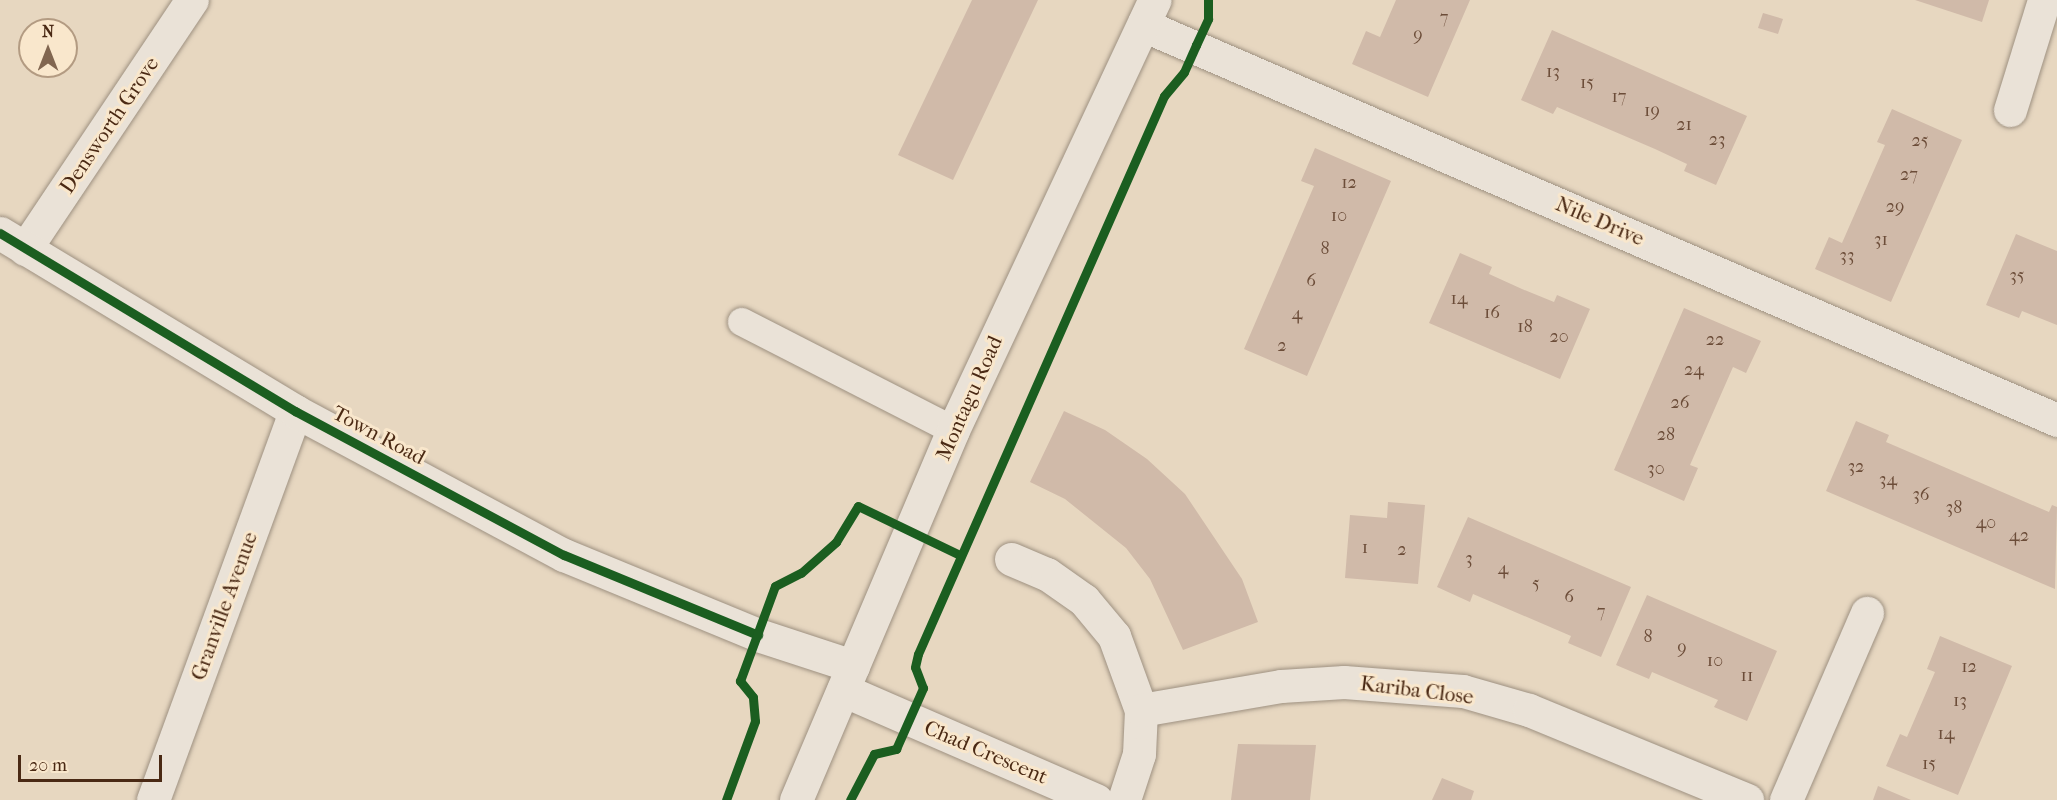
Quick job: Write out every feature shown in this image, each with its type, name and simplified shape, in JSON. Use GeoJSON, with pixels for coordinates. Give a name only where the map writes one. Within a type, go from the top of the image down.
{"type":"FeatureCollection","features":[{"type":"Feature","properties":{"kind":"street","name":"Densworth Grove"},"geometry":{"type":"LineString","coordinates":[[13,241],[192,0]]}},
{"type":"Feature","properties":{"kind":"street"},"geometry":{"type":"LineString","coordinates":[[2010,110],[2044,0]]}},
{"type":"Feature","properties":{"kind":"street","name":"Nile Drive"},"geometry":{"type":"LineString","coordinates":[[1148,12],[2057,420]]}},
{"type":"Feature","properties":{"kind":"street","name":"Montagu Road"},"geometry":{"type":"LineString","coordinates":[[796,800],[953,430],[1148,12]]}},
{"type":"Feature","properties":{"kind":"street","name":"Town Road"},"geometry":{"type":"LineString","coordinates":[[13,241],[296,411],[564,555],[758,635],[848,678]]}},
{"type":"Feature","properties":{"kind":"street","name":"Granville Avenue"},"geometry":{"type":"LineString","coordinates":[[153,800],[296,411]]}},
{"type":"Feature","properties":{"kind":"street"},"geometry":{"type":"LineString","coordinates":[[1011,559],[1047,574],[1084,600],[1113,636],[1141,710],[1139,754],[1124,800]]}},
{"type":"Feature","properties":{"kind":"street"},"geometry":{"type":"LineString","coordinates":[[1785,800],[1867,613]]}},
{"type":"Feature","properties":{"kind":"street","name":"Chad Crescent"},"geometry":{"type":"LineString","coordinates":[[848,678],[1096,800]]}},
{"type":"Feature","properties":{"kind":"street","name":"Kariba Close"},"geometry":{"type":"LineString","coordinates":[[1141,710],[1281,686],[1344,682],[1463,691],[1530,710],[1747,800]]}},
{"type":"Feature","properties":{"kind":"lane"},"geometry":{"type":"LineString","coordinates":[[742,322],[953,430]]}},
{"type":"Feature","properties":{"kind":"building"},"geometry":{"type":"Polygon","coordinates":[[[972,0],[1038,0],[953,180],[898,155],[972,0]]]}},
{"type":"Feature","properties":{"kind":"building"},"geometry":{"type":"Polygon","coordinates":[[[1396,0],[1470,0],[1428,97],[1352,64],[1366,31],[1380,37],[1396,0]]]}},
{"type":"Feature","properties":{"kind":"building"},"geometry":{"type":"Polygon","coordinates":[[[1915,0],[1989,0],[1982,22],[1915,0]]]}},
{"type":"Feature","properties":{"kind":"building"},"geometry":{"type":"Polygon","coordinates":[[[1763,13],[1783,19],[1778,34],[1758,28],[1763,13]]]}},
{"type":"Feature","properties":{"kind":"building"},"geometry":{"type":"Polygon","coordinates":[[[1552,30],[1747,116],[1716,185],[1684,171],[1687,164],[1655,149],[1557,107],[1553,114],[1521,100],[1552,30]]]}},
{"type":"Feature","properties":{"kind":"building"},"geometry":{"type":"Polygon","coordinates":[[[1892,109],[1962,140],[1891,302],[1815,269],[1829,237],[1842,243],[1885,145],[1877,142],[1892,109]]]}},
{"type":"Feature","properties":{"kind":"building"},"geometry":{"type":"Polygon","coordinates":[[[1315,148],[1391,181],[1307,376],[1244,349],[1314,186],[1301,181],[1315,148]]]}},
{"type":"Feature","properties":{"kind":"building"},"geometry":{"type":"Polygon","coordinates":[[[2016,234],[2057,251],[2057,325],[2022,311],[2019,318],[1986,305],[2016,234]]]}},
{"type":"Feature","properties":{"kind":"building"},"geometry":{"type":"Polygon","coordinates":[[[1460,253],[1492,267],[1489,274],[1522,289],[1554,302],[1557,295],[1590,309],[1560,379],[1429,323],[1460,253]]]}},
{"type":"Feature","properties":{"kind":"building"},"geometry":{"type":"Polygon","coordinates":[[[1684,308],[1761,341],[1746,373],[1733,367],[1690,465],[1698,468],[1684,501],[1614,470],[1684,308]]]}},
{"type":"Feature","properties":{"kind":"building"},"geometry":{"type":"Polygon","coordinates":[[[1064,411],[1105,430],[1147,459],[1185,494],[1242,579],[1258,622],[1183,650],[1150,579],[1126,548],[1065,499],[1030,482],[1064,411]]]}},
{"type":"Feature","properties":{"kind":"building"},"geometry":{"type":"Polygon","coordinates":[[[1856,421],[1889,435],[1886,442],[2016,498],[2049,512],[2052,505],[2057,507],[2055,589],[1826,491],[1856,421]]]}},
{"type":"Feature","properties":{"kind":"building"},"geometry":{"type":"Polygon","coordinates":[[[1388,502],[1425,505],[1418,584],[1345,578],[1350,515],[1387,518],[1388,502]]]}},
{"type":"Feature","properties":{"kind":"building"},"geometry":{"type":"Polygon","coordinates":[[[1468,517],[1631,587],[1601,657],[1568,643],[1571,636],[1473,594],[1470,602],[1437,587],[1468,517]]]}},
{"type":"Feature","properties":{"kind":"building"},"geometry":{"type":"Polygon","coordinates":[[[1647,595],[1777,651],[1747,721],[1714,707],[1718,700],[1652,672],[1649,679],[1616,665],[1647,595]]]}},
{"type":"Feature","properties":{"kind":"building"},"geometry":{"type":"Polygon","coordinates":[[[1940,636],[2012,666],[1958,795],[1886,766],[1900,734],[1907,737],[1935,672],[1927,669],[1940,636]]]}},
{"type":"Feature","properties":{"kind":"building"},"geometry":{"type":"Polygon","coordinates":[[[1238,744],[1316,745],[1310,800],[1231,800],[1238,744]]]}},
{"type":"Feature","properties":{"kind":"building"},"geometry":{"type":"Polygon","coordinates":[[[1442,778],[1474,791],[1471,800],[1432,800],[1442,778]]]}},
{"type":"Feature","properties":{"kind":"building"},"geometry":{"type":"Polygon","coordinates":[[[1878,786],[1911,800],[1873,800],[1878,786]]]}},
{"type":"Feature","properties":{"kind":"cycle path"},"geometry":{"type":"LineString","coordinates":[[850,800],[874,754],[896,749],[923,688],[915,667],[918,654],[1164,96],[1184,72],[1208,19],[1208,0]]}},
{"type":"Feature","properties":{"kind":"cycle path"},"geometry":{"type":"LineString","coordinates":[[0,233],[295,411],[564,555],[758,635]]}},
{"type":"Feature","properties":{"kind":"cycle path"},"geometry":{"type":"LineString","coordinates":[[726,800],[755,721],[753,697],[740,681],[775,586],[801,573],[836,542],[858,506],[960,555]]}}]}
